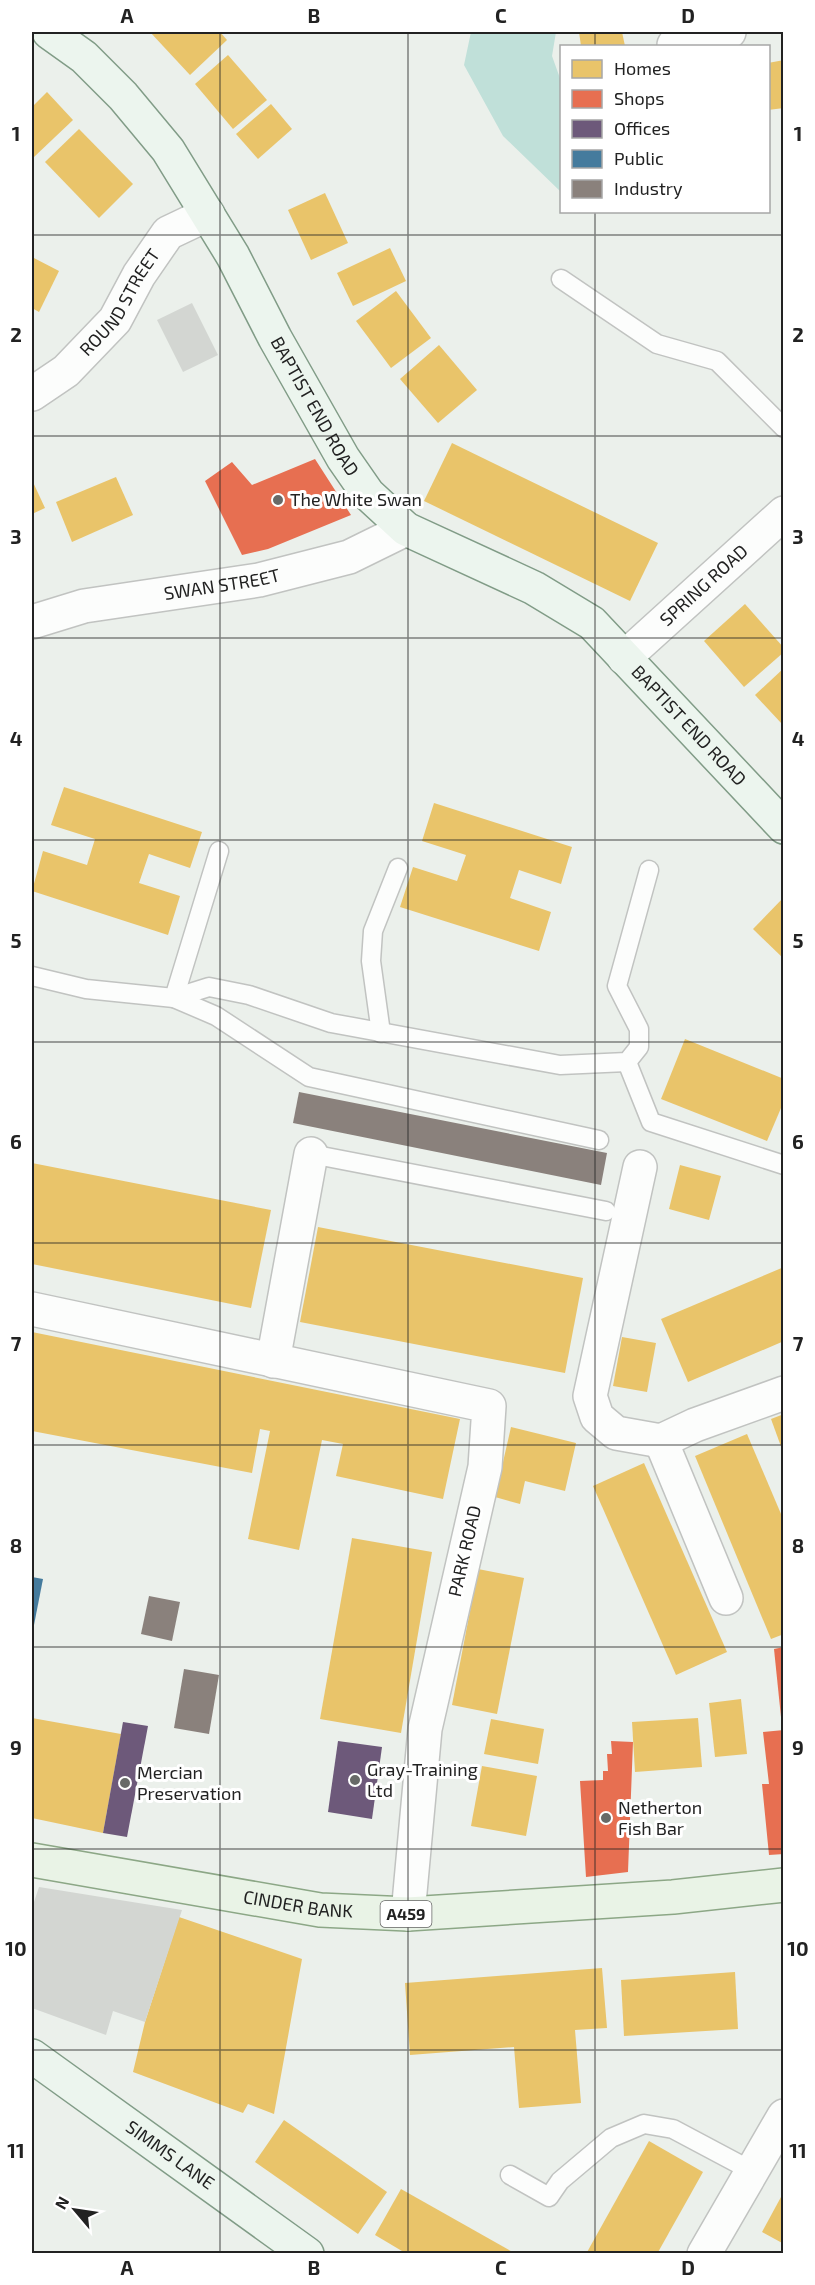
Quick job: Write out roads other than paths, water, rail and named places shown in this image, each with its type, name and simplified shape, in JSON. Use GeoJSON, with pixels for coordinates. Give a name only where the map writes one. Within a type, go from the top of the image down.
{"type":"FeatureCollection","features":[{"type":"Feature","properties":{"kind":"main road","name":"CINDER BANK"},"geometry":{"type":"LineString","coordinates":[[32,1860],[320,1910],[408,1914],[673,1897],[783,1885]]}},
{"type":"Feature","properties":{"kind":"street","name":"BAPTIST END ROAD"},"geometry":{"type":"LineString","coordinates":[[49,32],[84,57],[123,96],[168,150],[208,214],[343,458],[368,494],[406,529],[534,588],[592,623],[783,827]]}},
{"type":"Feature","properties":{"kind":"street"},"geometry":{"type":"LineString","coordinates":[[674,45],[729,32]]}},
{"type":"Feature","properties":{"kind":"street","name":"ROUND STREET"},"geometry":{"type":"LineString","coordinates":[[32,394],[66,371],[115,321],[139,275],[168,233],[208,214]]}},
{"type":"Feature","properties":{"kind":"street","name":"SPRING ROAD"},"geometry":{"type":"LineString","coordinates":[[624,658],[783,513]]}},
{"type":"Feature","properties":{"kind":"street","name":"SWAN STREET"},"geometry":{"type":"LineString","coordinates":[[32,622],[84,606],[259,580],[349,557],[406,529]]}},
{"type":"Feature","properties":{"kind":"street"},"geometry":{"type":"LineString","coordinates":[[273,1361],[311,1154]]}},
{"type":"Feature","properties":{"kind":"street"},"geometry":{"type":"LineString","coordinates":[[640,1167],[590,1396],[597,1417],[616,1433],[661,1442],[695,1425],[783,1393]]}},
{"type":"Feature","properties":{"kind":"street","name":"PARK ROAD"},"geometry":{"type":"LineString","coordinates":[[32,1309],[489,1406],[485,1467],[424,1729],[408,1914]]}},
{"type":"Feature","properties":{"kind":"street"},"geometry":{"type":"LineString","coordinates":[[661,1442],[726,1598]]}},
{"type":"Feature","properties":{"kind":"street","name":"SIMMS LANE"},"geometry":{"type":"LineString","coordinates":[[32,2056],[307,2253]]}},
{"type":"Feature","properties":{"kind":"street"},"geometry":{"type":"LineString","coordinates":[[704,2253],[783,2116]]}},
{"type":"Feature","properties":{"kind":"lane"},"geometry":{"type":"LineString","coordinates":[[561,279],[657,344],[717,361],[783,428]]}},
{"type":"Feature","properties":{"kind":"lane"},"geometry":{"type":"LineString","coordinates":[[174,998],[219,851]]}},
{"type":"Feature","properties":{"kind":"lane"},"geometry":{"type":"LineString","coordinates":[[381,1033],[371,961],[373,931],[398,868]]}},
{"type":"Feature","properties":{"kind":"lane"},"geometry":{"type":"LineString","coordinates":[[174,998],[209,987],[249,994],[331,1023],[381,1033],[560,1065],[627,1062],[639,1047],[639,1029],[617,986],[649,870]]}},
{"type":"Feature","properties":{"kind":"lane"},"geometry":{"type":"LineString","coordinates":[[32,976],[86,989],[174,998],[216,1016],[309,1077],[599,1140]]}},
{"type":"Feature","properties":{"kind":"lane"},"geometry":{"type":"LineString","coordinates":[[627,1062],[651,1122],[783,1165]]}},
{"type":"Feature","properties":{"kind":"lane"},"geometry":{"type":"LineString","coordinates":[[311,1154],[606,1211]]}},
{"type":"Feature","properties":{"kind":"lane"},"geometry":{"type":"LineString","coordinates":[[510,2175],[549,2197],[560,2181],[611,2138],[644,2124],[673,2129],[752,2171]]}},
{"type":"Feature","properties":{"kind":"place","name":"The White Swan"},"geometry":{"type":"Point","coordinates":[278,500]}},
{"type":"Feature","properties":{"kind":"place","name":"Gray-Training Ltd"},"geometry":{"type":"Point","coordinates":[355,1780]}},
{"type":"Feature","properties":{"kind":"place","name":"Mercian Preservation"},"geometry":{"type":"Point","coordinates":[125,1783]}},
{"type":"Feature","properties":{"kind":"place","name":"Netherton Fish Bar"},"geometry":{"type":"Point","coordinates":[606,1818]}}]}
